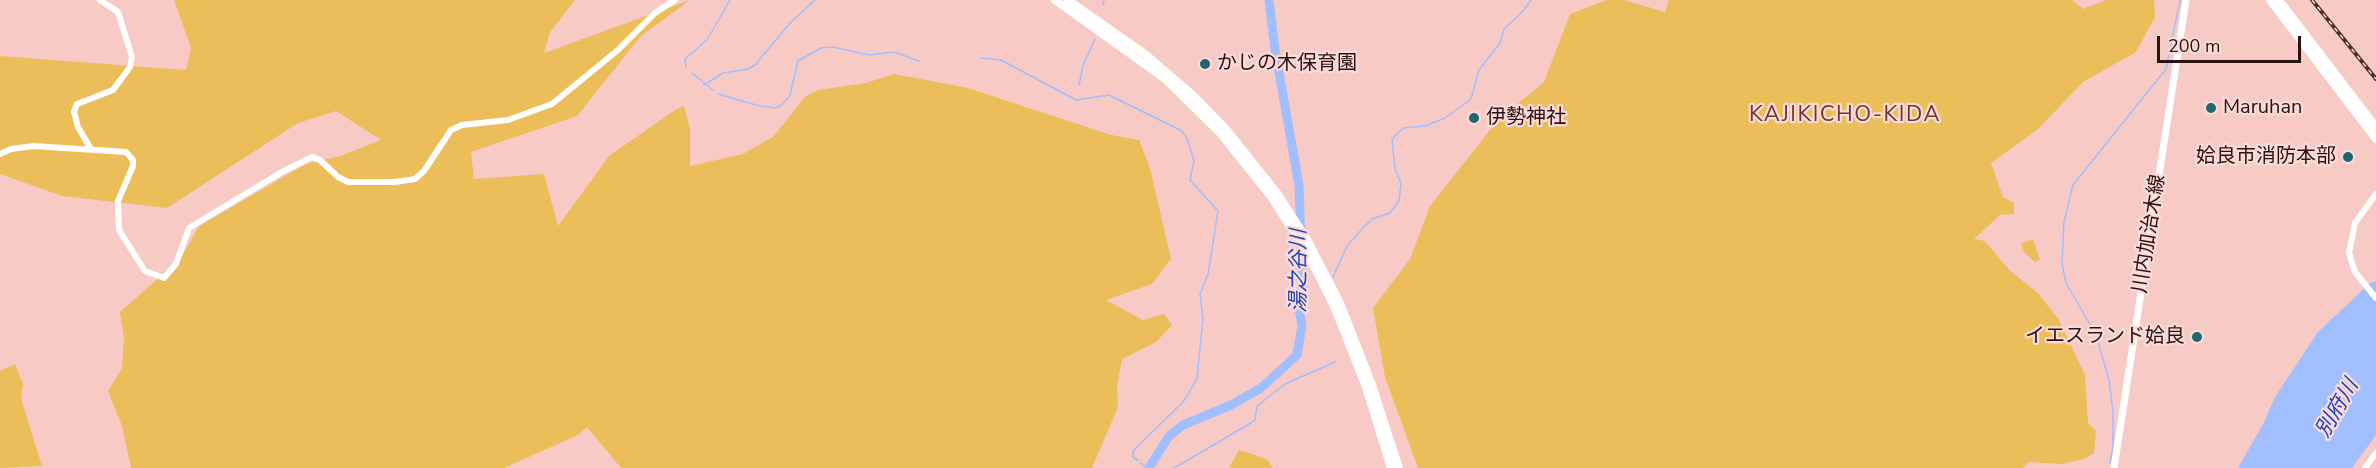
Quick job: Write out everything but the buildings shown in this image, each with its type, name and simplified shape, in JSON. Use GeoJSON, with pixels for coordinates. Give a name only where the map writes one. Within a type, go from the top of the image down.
{"type":"FeatureCollection","features":[{"type":"Feature","properties":{"kind":"highway"},"geometry":{"type":"LineString","coordinates":[[1055,0],[1140,60],[1190,102],[1250,168],[1290,224],[1307,253],[1346,335],[1391,468]]}},
{"type":"Feature","properties":{"kind":"highway"},"geometry":{"type":"LineString","coordinates":[[1068,0],[1145,54],[1194,96],[1256,164],[1291,213],[1308,241],[1353,332],[1399,468]]}},
{"type":"Feature","properties":{"kind":"highway"},"geometry":{"type":"LineString","coordinates":[[2270,0],[2376,139]]}},
{"type":"Feature","properties":{"kind":"highway"},"geometry":{"type":"LineString","coordinates":[[2279,0],[2376,127]]}},
{"type":"Feature","properties":{"kind":"main road","name":"川内加治木線"},"geometry":{"type":"LineString","coordinates":[[2114,468],[2186,0]]}},
{"type":"Feature","properties":{"kind":"street"},"geometry":{"type":"LineString","coordinates":[[91,148],[78,127],[74,112],[77,104],[113,90],[130,67],[132,57],[118,12],[100,0]]}},
{"type":"Feature","properties":{"kind":"street"},"geometry":{"type":"LineString","coordinates":[[0,154],[11,149],[33,146],[119,150],[130,155],[133,166],[118,201],[119,230],[145,271],[164,278],[176,264],[189,228],[282,172],[312,157],[320,160],[338,177],[348,182],[395,182],[415,179],[424,171],[451,130],[462,125],[508,120],[552,104],[618,50],[655,13],[675,0]]}},
{"type":"Feature","properties":{"kind":"street"},"geometry":{"type":"LineString","coordinates":[[2376,194],[2355,223],[2349,245],[2351,265],[2376,298]]}},
{"type":"Feature","properties":{"kind":"street"},"geometry":{"type":"LineString","coordinates":[[2366,468],[2376,453]]}},
{"type":"Feature","properties":{"kind":"shaded area"},"geometry":{"type":"Polygon","coordinates":[[[174,0],[575,0],[550,32],[544,53],[690,0],[641,36],[577,116],[471,152],[474,179],[544,174],[558,226],[609,156],[675,110],[684,106],[690,128],[690,166],[743,154],[773,137],[806,96],[818,90],[866,83],[894,74],[968,88],[1111,135],[1139,140],[1150,168],[1171,259],[1152,284],[1106,300],[1143,320],[1164,314],[1172,325],[1156,342],[1122,359],[1117,386],[1118,407],[1092,468],[621,468],[587,427],[578,435],[504,468],[131,468],[122,426],[108,391],[122,368],[124,339],[120,312],[180,259],[199,226],[306,164],[340,156],[381,140],[336,111],[298,123],[167,208],[62,196],[0,174],[0,56],[186,70],[191,48],[174,0]]]}},
{"type":"Feature","properties":{"kind":"shaded area"},"geometry":{"type":"Polygon","coordinates":[[[1607,0],[1624,0],[1665,12],[1669,0],[2072,0],[2083,9],[2106,0],[2154,0],[2155,17],[2136,52],[2083,82],[2037,130],[1991,163],[2003,197],[2014,203],[2014,214],[2000,215],[1974,239],[1985,241],[2009,270],[2038,293],[2059,320],[2085,375],[2088,423],[2096,431],[2094,453],[2084,459],[2061,464],[2029,462],[2023,468],[1418,468],[1385,377],[1373,308],[1410,259],[1430,206],[1497,121],[1544,82],[1570,14],[1607,0]]]}},
{"type":"Feature","properties":{"kind":"shaded area"},"geometry":{"type":"Polygon","coordinates":[[[2033,239],[2040,260],[2035,262],[2024,252],[2021,243],[2033,239]]]}},
{"type":"Feature","properties":{"kind":"shaded area"},"geometry":{"type":"Polygon","coordinates":[[[15,364],[23,384],[21,399],[42,466],[0,468],[0,371],[15,364]]]}},
{"type":"Feature","properties":{"kind":"shaded area"},"geometry":{"type":"Polygon","coordinates":[[[1239,450],[1267,459],[1273,468],[1229,468],[1239,450]]]}},
{"type":"Feature","properties":{"kind":"water","name":"別府川"},"geometry":{"type":"Polygon","coordinates":[[[2376,281],[2376,435],[2352,468],[2238,468],[2275,397],[2318,332],[2370,283],[2376,281]]]}},
{"type":"Feature","properties":{"kind":"waterway"},"geometry":{"type":"LineString","coordinates":[[686,67],[685,59],[707,40],[730,0]]}},
{"type":"Feature","properties":{"kind":"waterway"},"geometry":{"type":"LineString","coordinates":[[704,85],[723,73],[748,69],[755,65],[790,23],[815,0]]}},
{"type":"Feature","properties":{"kind":"waterway"},"geometry":{"type":"LineString","coordinates":[[1103,5],[1104,0]]}},
{"type":"Feature","properties":{"kind":"waterway","name":"湯之谷川"},"geometry":{"type":"LineString","coordinates":[[1149,468],[1169,436],[1183,425],[1231,405],[1261,388],[1297,355],[1302,326],[1299,308],[1303,292],[1299,185],[1275,50],[1269,0]]}},
{"type":"Feature","properties":{"kind":"waterway"},"geometry":{"type":"LineString","coordinates":[[1333,277],[1347,246],[1372,219],[1390,213],[1399,201],[1401,183],[1395,169],[1392,139],[1403,128],[1425,126],[1445,118],[1471,99],[1479,70],[1500,43],[1504,29],[1531,0]]}},
{"type":"Feature","properties":{"kind":"waterway"},"geometry":{"type":"LineString","coordinates":[[2110,463],[2113,447],[2113,412],[2109,380],[2096,335],[2066,283],[2062,263],[2064,222],[2073,185],[2166,69],[2180,0]]}},
{"type":"Feature","properties":{"kind":"waterway"},"geometry":{"type":"LineString","coordinates":[[1079,85],[1083,65],[1095,39]]}},
{"type":"Feature","properties":{"kind":"waterway"},"geometry":{"type":"LineString","coordinates":[[718,94],[756,105],[775,108],[782,105],[790,95],[798,61],[821,48],[833,47],[869,55],[894,52],[919,61]]}},
{"type":"Feature","properties":{"kind":"waterway"},"geometry":{"type":"LineString","coordinates":[[980,58],[1001,60],[1076,100],[1109,95],[1182,131],[1187,138],[1194,161],[1190,180],[1218,211],[1208,274],[1200,294],[1203,318],[1197,379],[1183,402],[1133,451],[1133,457],[1138,460]]}},
{"type":"Feature","properties":{"kind":"waterway"},"geometry":{"type":"LineString","coordinates":[[692,73],[713,90]]}},
{"type":"Feature","properties":{"kind":"waterway"},"geometry":{"type":"LineString","coordinates":[[1174,468],[1255,420],[1257,406],[1285,384],[1335,362]]}},
{"type":"Feature","properties":{"kind":"waterway"},"geometry":{"type":"LineString","coordinates":[[1141,463],[1146,468]]}},
{"type":"Feature","properties":{"kind":"railway"},"geometry":{"type":"LineString","coordinates":[[2312,0],[2376,79]]}},
{"type":"Feature","properties":{"kind":"place","name":"かじの木保育園"},"geometry":{"type":"Point","coordinates":[1205,64]}},
{"type":"Feature","properties":{"kind":"place","name":"Maruhan"},"geometry":{"type":"Point","coordinates":[2211,108]}},
{"type":"Feature","properties":{"kind":"place","name":"伊勢神社"},"geometry":{"type":"Point","coordinates":[1474,118]}},
{"type":"Feature","properties":{"kind":"place","name":"姶良市消防本部"},"geometry":{"type":"Point","coordinates":[2348,157]}},
{"type":"Feature","properties":{"kind":"place","name":"イエスランド姶良"},"geometry":{"type":"Point","coordinates":[2197,337]}},
{"type":"Feature","properties":{"kind":"district","name":"KAJIKICHO-KIDA"},"geometry":{"type":"Point","coordinates":[1845,116]}}]}
